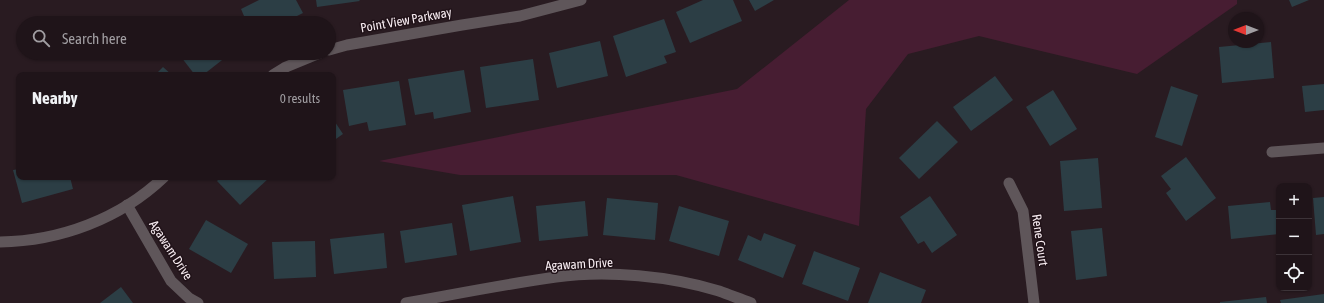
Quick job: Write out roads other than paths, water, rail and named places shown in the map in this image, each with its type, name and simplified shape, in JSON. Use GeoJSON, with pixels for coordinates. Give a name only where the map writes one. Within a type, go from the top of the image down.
{"type":"FeatureCollection","features":[{"type":"Feature","properties":{"kind":"street","name":"Point View Parkway"},"geometry":{"type":"LineString","coordinates":[[336,48],[462,24],[520,16],[563,6],[581,0]]}},
{"type":"Feature","properties":{"kind":"street"},"geometry":{"type":"LineString","coordinates":[[278,72],[303,60]]}},
{"type":"Feature","properties":{"kind":"street"},"geometry":{"type":"LineString","coordinates":[[1272,152],[1324,148]]}},
{"type":"Feature","properties":{"kind":"street"},"geometry":{"type":"LineString","coordinates":[[0,242],[17,242],[50,237],[81,228],[110,216],[160,180]]}},
{"type":"Feature","properties":{"kind":"street","name":"Rene Court"},"geometry":{"type":"LineString","coordinates":[[1009,183],[1023,211],[1034,303]]}},
{"type":"Feature","properties":{"kind":"street","name":"Agawam Drive"},"geometry":{"type":"LineString","coordinates":[[127,205],[171,281],[189,298],[198,303]]}},
{"type":"Feature","properties":{"kind":"street","name":"Agawam Drive"},"geometry":{"type":"LineString","coordinates":[[406,303],[557,277],[598,275],[640,276],[680,282],[719,291],[751,303]]}}]}
